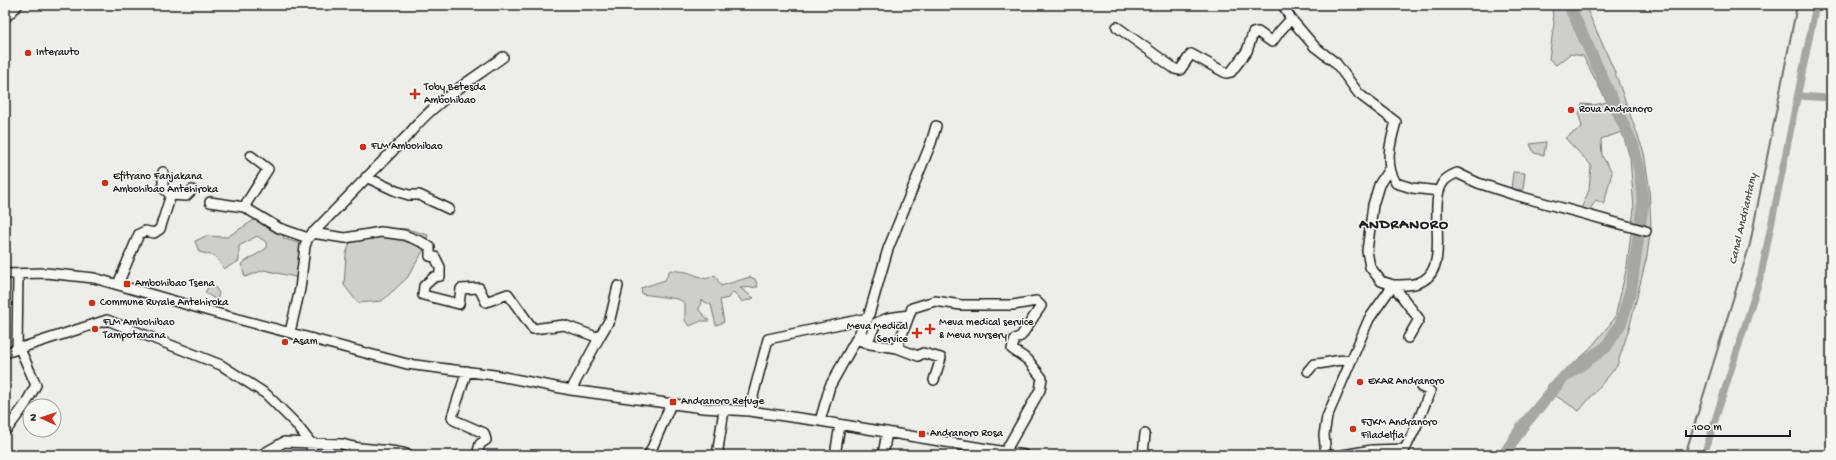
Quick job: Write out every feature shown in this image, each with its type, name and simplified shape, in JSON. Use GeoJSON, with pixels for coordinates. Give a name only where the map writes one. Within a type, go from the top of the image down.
{"type":"FeatureCollection","features":[{"type":"Feature","properties":{"kind":"main road"},"geometry":{"type":"LineString","coordinates":[[5,16],[16,5]]}},
{"type":"Feature","properties":{"kind":"street"},"geometry":{"type":"LineString","coordinates":[[1283,5],[1291,19],[1320,52],[1336,63],[1359,94],[1396,122],[1390,142],[1389,169],[1396,183],[1412,188],[1439,191]]}},
{"type":"Feature","properties":{"kind":"street"},"geometry":{"type":"LineString","coordinates":[[1117,27],[1175,69],[1180,70],[1192,54],[1226,73],[1231,72],[1247,51],[1253,33],[1258,32],[1272,42],[1291,19]]}},
{"type":"Feature","properties":{"kind":"street"},"geometry":{"type":"LineString","coordinates":[[290,332],[300,289],[305,246],[310,236],[408,135],[421,118],[503,56]]}},
{"type":"Feature","properties":{"kind":"street"},"geometry":{"type":"LineString","coordinates":[[820,421],[830,386],[868,318],[888,249],[931,143],[936,126]]}},
{"type":"Feature","properties":{"kind":"street"},"geometry":{"type":"LineString","coordinates":[[244,207],[268,169],[251,156]]}},
{"type":"Feature","properties":{"kind":"street"},"geometry":{"type":"LineString","coordinates":[[1389,169],[1379,185],[1369,224],[1367,251],[1370,267],[1381,282],[1394,285],[1408,285],[1423,281],[1434,270],[1437,250],[1439,191],[1449,176],[1457,173],[1478,183],[1515,195],[1646,231]]}},
{"type":"Feature","properties":{"kind":"street"},"geometry":{"type":"LineString","coordinates":[[163,172],[163,188],[170,195],[186,196],[192,190]]}},
{"type":"Feature","properties":{"kind":"street"},"geometry":{"type":"LineString","coordinates":[[366,177],[396,191],[409,195],[419,195],[449,209]]}},
{"type":"Feature","properties":{"kind":"street"},"geometry":{"type":"LineString","coordinates":[[118,284],[139,234],[145,231],[154,233],[160,229],[170,195]]}},
{"type":"Feature","properties":{"kind":"street"},"geometry":{"type":"LineString","coordinates":[[210,202],[244,207],[279,228],[310,236],[345,238],[381,232],[404,235],[422,242],[430,248],[430,256],[435,257],[440,267],[440,276],[434,277],[424,286],[423,295],[459,304],[461,289],[479,288],[486,302],[508,294],[533,329],[564,325],[599,338]]}},
{"type":"Feature","properties":{"kind":"street"},"geometry":{"type":"LineString","coordinates":[[5,274],[74,275],[94,278],[223,315],[407,364],[466,371],[571,390],[671,404],[724,410],[749,411],[820,421],[1024,455]]}},
{"type":"Feature","properties":{"kind":"street"},"geometry":{"type":"LineString","coordinates":[[5,427],[8,428],[25,405],[36,385],[18,349],[18,274]]}},
{"type":"Feature","properties":{"kind":"street"},"geometry":{"type":"LineString","coordinates":[[1394,285],[1419,319],[1408,338]]}},
{"type":"Feature","properties":{"kind":"street"},"geometry":{"type":"LineString","coordinates":[[1326,455],[1324,435],[1327,417],[1369,319],[1394,285]]}},
{"type":"Feature","properties":{"kind":"street"},"geometry":{"type":"LineString","coordinates":[[571,390],[610,319],[618,286]]}},
{"type":"Feature","properties":{"kind":"street"},"geometry":{"type":"LineString","coordinates":[[897,348],[912,308],[935,301],[961,305],[1013,305],[1036,301],[1041,306],[1021,336],[1015,339],[1012,349],[1028,360],[1042,378],[1040,390],[1005,452]]}},
{"type":"Feature","properties":{"kind":"street"},"geometry":{"type":"LineString","coordinates":[[856,339],[864,336],[869,339],[876,323],[888,318],[909,315]]}},
{"type":"Feature","properties":{"kind":"street"},"geometry":{"type":"LineString","coordinates":[[749,411],[768,339],[868,318]]}},
{"type":"Feature","properties":{"kind":"street"},"geometry":{"type":"LineString","coordinates":[[5,353],[107,320],[115,322],[221,365],[266,394],[296,424],[310,442],[313,455]]}},
{"type":"Feature","properties":{"kind":"street"},"geometry":{"type":"LineString","coordinates":[[856,339],[870,344],[897,348],[918,356],[923,353],[941,358],[934,380]]}},
{"type":"Feature","properties":{"kind":"street"},"geometry":{"type":"LineString","coordinates":[[1308,371],[1314,364],[1326,364],[1339,359],[1350,361]]}},
{"type":"Feature","properties":{"kind":"street"},"geometry":{"type":"LineString","coordinates":[[466,371],[452,417],[454,420],[484,433],[486,440],[480,444],[477,455]]}},
{"type":"Feature","properties":{"kind":"street"},"geometry":{"type":"LineString","coordinates":[[1343,455],[1372,450],[1408,452],[1430,391],[1421,387]]}},
{"type":"Feature","properties":{"kind":"street"},"geometry":{"type":"LineString","coordinates":[[648,455],[671,404]]}},
{"type":"Feature","properties":{"kind":"street"},"geometry":{"type":"LineString","coordinates":[[719,455],[718,449],[724,410]]}},
{"type":"Feature","properties":{"kind":"street"},"geometry":{"type":"LineString","coordinates":[[835,455],[840,425]]}},
{"type":"Feature","properties":{"kind":"street"},"geometry":{"type":"LineString","coordinates":[[883,455],[887,432]]}},
{"type":"Feature","properties":{"kind":"street"},"geometry":{"type":"LineString","coordinates":[[1143,455],[1145,434]]}},
{"type":"Feature","properties":{"kind":"street"},"geometry":{"type":"LineString","coordinates":[[261,455],[284,442],[342,444],[350,447],[386,450],[409,455]]}},
{"type":"Feature","properties":{"kind":"shaded area"},"geometry":{"type":"Polygon","coordinates":[[[1565,5],[1585,5],[1614,70],[1644,153],[1649,186],[1651,227],[1647,256],[1630,325],[1617,366],[1579,411],[1547,390],[1548,385],[1587,352],[1615,318],[1627,266],[1634,208],[1630,158],[1622,132],[1601,139],[1602,156],[1612,172],[1604,204],[1596,200],[1589,211],[1581,209],[1589,190],[1591,165],[1565,138],[1582,127],[1579,115],[1582,104],[1594,105],[1607,102],[1583,56],[1570,54],[1556,65],[1549,59],[1554,23],[1552,10],[1565,5]]]}},
{"type":"Feature","properties":{"kind":"shaded area"},"geometry":{"type":"Polygon","coordinates":[[[1546,142],[1544,155],[1534,153],[1530,144],[1546,142]]]}},
{"type":"Feature","properties":{"kind":"shaded area"},"geometry":{"type":"Polygon","coordinates":[[[1513,172],[1525,173],[1523,190],[1511,189],[1513,172]]]}},
{"type":"Feature","properties":{"kind":"shaded area"},"geometry":{"type":"Polygon","coordinates":[[[259,217],[282,224],[284,239],[299,243],[307,239],[300,289],[295,277],[264,270],[245,277],[241,264],[267,248],[266,242],[257,236],[239,246],[239,261],[224,269],[215,256],[199,252],[195,241],[206,236],[227,237],[259,217]]]}},
{"type":"Feature","properties":{"kind":"shaded area"},"geometry":{"type":"Polygon","coordinates":[[[372,228],[407,229],[428,235],[425,248],[407,278],[382,301],[358,303],[344,285],[346,254],[352,237],[372,228]]]}},
{"type":"Feature","properties":{"kind":"shaded area"},"geometry":{"type":"Polygon","coordinates":[[[670,270],[687,272],[706,279],[715,275],[721,286],[750,277],[755,279],[758,287],[740,288],[754,298],[742,302],[733,292],[728,298],[720,300],[724,322],[716,325],[711,305],[701,300],[699,310],[709,321],[701,321],[690,326],[685,321],[685,303],[678,299],[642,294],[641,288],[665,280],[670,270]]]}},
{"type":"Feature","properties":{"kind":"shaded area"},"geometry":{"type":"Polygon","coordinates":[[[211,281],[219,293],[217,300],[205,293],[211,281]]]}},
{"type":"Feature","properties":{"kind":"waterway"},"geometry":{"type":"LineString","coordinates":[[1504,455],[1522,427],[1564,377],[1606,347],[1621,323],[1631,289],[1643,204],[1640,172],[1633,145],[1569,5]]}},
{"type":"Feature","properties":{"kind":"waterway","name":"Canal Andriantany"},"geometry":{"type":"LineString","coordinates":[[1685,455],[1750,244],[1797,5]]}},
{"type":"Feature","properties":{"kind":"waterway"},"geometry":{"type":"LineString","coordinates":[[1704,455],[1761,275],[1816,5]]}},
{"type":"Feature","properties":{"kind":"waterway"},"geometry":{"type":"LineString","coordinates":[[1798,96],[1831,98]]}},
{"type":"Feature","properties":{"kind":"place","name":"Interauto"},"geometry":{"type":"Point","coordinates":[28,53]}},
{"type":"Feature","properties":{"kind":"place","name":"Toby Betesda Ambohibao"},"geometry":{"type":"Point","coordinates":[415,94]}},
{"type":"Feature","properties":{"kind":"place","name":"Rova Andranoro"},"geometry":{"type":"Point","coordinates":[1571,110]}},
{"type":"Feature","properties":{"kind":"place","name":"FLM Ambohibao"},"geometry":{"type":"Point","coordinates":[363,147]}},
{"type":"Feature","properties":{"kind":"place","name":"Efitrano Fanjakana Ambohibao Antehiroka"},"geometry":{"type":"Point","coordinates":[105,183]}},
{"type":"Feature","properties":{"kind":"place","name":"Ambohibao Tsena"},"geometry":{"type":"Point","coordinates":[127,284]}},
{"type":"Feature","properties":{"kind":"place","name":"Commune Rurale Antehiroka"},"geometry":{"type":"Point","coordinates":[92,303]}},
{"type":"Feature","properties":{"kind":"place","name":"FLM Ambohibao Tampotanana"},"geometry":{"type":"Point","coordinates":[95,329]}},
{"type":"Feature","properties":{"kind":"place","name":"Meva medical service & Meva nursery"},"geometry":{"type":"Point","coordinates":[930,329]}},
{"type":"Feature","properties":{"kind":"place","name":"Meva Medical Service"},"geometry":{"type":"Point","coordinates":[917,333]}},
{"type":"Feature","properties":{"kind":"place","name":"Asam"},"geometry":{"type":"Point","coordinates":[285,342]}},
{"type":"Feature","properties":{"kind":"place","name":"EKAR Andranoro"},"geometry":{"type":"Point","coordinates":[1360,382]}},
{"type":"Feature","properties":{"kind":"place","name":"Andranoro Refuge"},"geometry":{"type":"Point","coordinates":[673,402]}},
{"type":"Feature","properties":{"kind":"place","name":"FJKM Andranoro Filadelfia"},"geometry":{"type":"Point","coordinates":[1353,429]}},
{"type":"Feature","properties":{"kind":"place","name":"Andranoro Rosa"},"geometry":{"type":"Point","coordinates":[922,434]}},
{"type":"Feature","properties":{"kind":"district","name":"ANDRANORO"},"geometry":{"type":"Point","coordinates":[1404,225]}}]}
